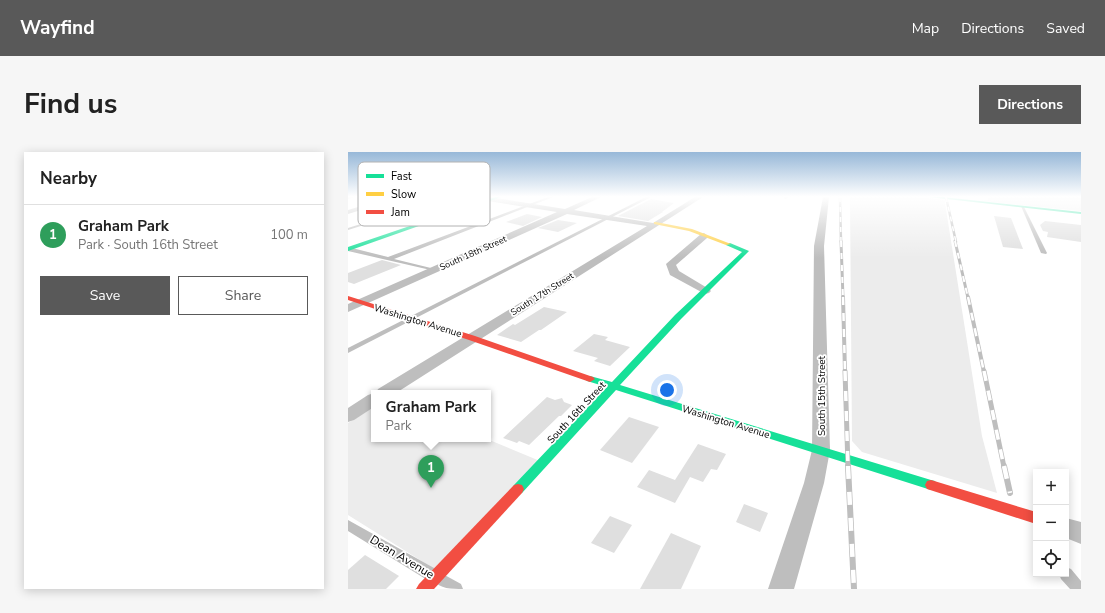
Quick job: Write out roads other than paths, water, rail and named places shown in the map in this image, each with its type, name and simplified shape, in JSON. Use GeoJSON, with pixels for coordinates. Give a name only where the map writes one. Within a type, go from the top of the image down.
{"type":"FeatureCollection","features":[{"type":"Feature","properties":{"kind":"street","name":"South 18th Street"},"geometry":{"type":"LineString","coordinates":[[348,308],[554,217]]}},
{"type":"Feature","properties":{"kind":"street"},"geometry":{"type":"LineString","coordinates":[[604,217],[690,230],[704,236],[671,264],[674,273],[705,291]]}},
{"type":"Feature","properties":{"kind":"street","name":"South 17th Street"},"geometry":{"type":"LineString","coordinates":[[389,390],[665,217]]}},
{"type":"Feature","properties":{"kind":"street","name":"South 15th Street"},"geometry":{"type":"LineString","coordinates":[[781,589],[814,483],[821,450],[819,246],[823,217]]}},
{"type":"Feature","properties":{"kind":"street"},"geometry":{"type":"LineString","coordinates":[[348,249],[415,226]]}},
{"type":"Feature","properties":{"kind":"street","name":"South 16th Street"},"geometry":{"type":"LineString","coordinates":[[424,589],[678,317],[746,251],[704,236]]}},
{"type":"Feature","properties":{"kind":"street","name":"Washington Avenue"},"geometry":{"type":"LineString","coordinates":[[348,298],[472,338],[614,387],[1033,517]]}},
{"type":"Feature","properties":{"kind":"street"},"geometry":{"type":"LineString","coordinates":[[348,416],[371,401]]}},
{"type":"Feature","properties":{"kind":"street"},"geometry":{"type":"LineString","coordinates":[[1069,529],[1081,533]]}},
{"type":"Feature","properties":{"kind":"lane"},"geometry":{"type":"LineString","coordinates":[[1027,217],[1044,253]]}},
{"type":"Feature","properties":{"kind":"lane"},"geometry":{"type":"LineString","coordinates":[[348,352],[608,218]]}},
{"type":"Feature","properties":{"kind":"lane"},"geometry":{"type":"LineString","coordinates":[[348,229],[358,226]]}},
{"type":"Feature","properties":{"kind":"lane"},"geometry":{"type":"LineString","coordinates":[[388,259],[475,226]]}},
{"type":"Feature","properties":{"kind":"lane"},"geometry":{"type":"LineString","coordinates":[[348,249],[433,270]]}},
{"type":"Feature","properties":{"kind":"lane","name":"Dean Avenue"},"geometry":{"type":"LineString","coordinates":[[348,525],[456,589]]}},
{"type":"Feature","properties":{"kind":"lane"},"geometry":{"type":"LineString","coordinates":[[1069,577],[1079,589]]}},
{"type":"Feature","properties":{"kind":"railway"},"geometry":{"type":"LineString","coordinates":[[840,217],[841,242]]}},
{"type":"Feature","properties":{"kind":"railway"},"geometry":{"type":"LineString","coordinates":[[951,217],[956,242]]}},
{"type":"Feature","properties":{"kind":"railway"},"geometry":{"type":"LineString","coordinates":[[841,241],[843,298]]}},
{"type":"Feature","properties":{"kind":"railway"},"geometry":{"type":"LineString","coordinates":[[955,241],[968,298]]}},
{"type":"Feature","properties":{"kind":"railway"},"geometry":{"type":"LineString","coordinates":[[843,297],[845,372]]}},
{"type":"Feature","properties":{"kind":"railway"},"geometry":{"type":"LineString","coordinates":[[968,297],[984,372]]}},
{"type":"Feature","properties":{"kind":"railway"},"geometry":{"type":"LineString","coordinates":[[845,371],[848,467]]}},
{"type":"Feature","properties":{"kind":"railway"},"geometry":{"type":"LineString","coordinates":[[984,371],[1004,467]]}},
{"type":"Feature","properties":{"kind":"railway"},"geometry":{"type":"LineString","coordinates":[[848,466],[854,589]]}},
{"type":"Feature","properties":{"kind":"railway"},"geometry":{"type":"LineString","coordinates":[[1004,466],[1010,493]]}},
{"type":"Feature","properties":{"kind":"place","name":"Graham Park"},"geometry":{"type":"Point","coordinates":[431,488]}}]}
